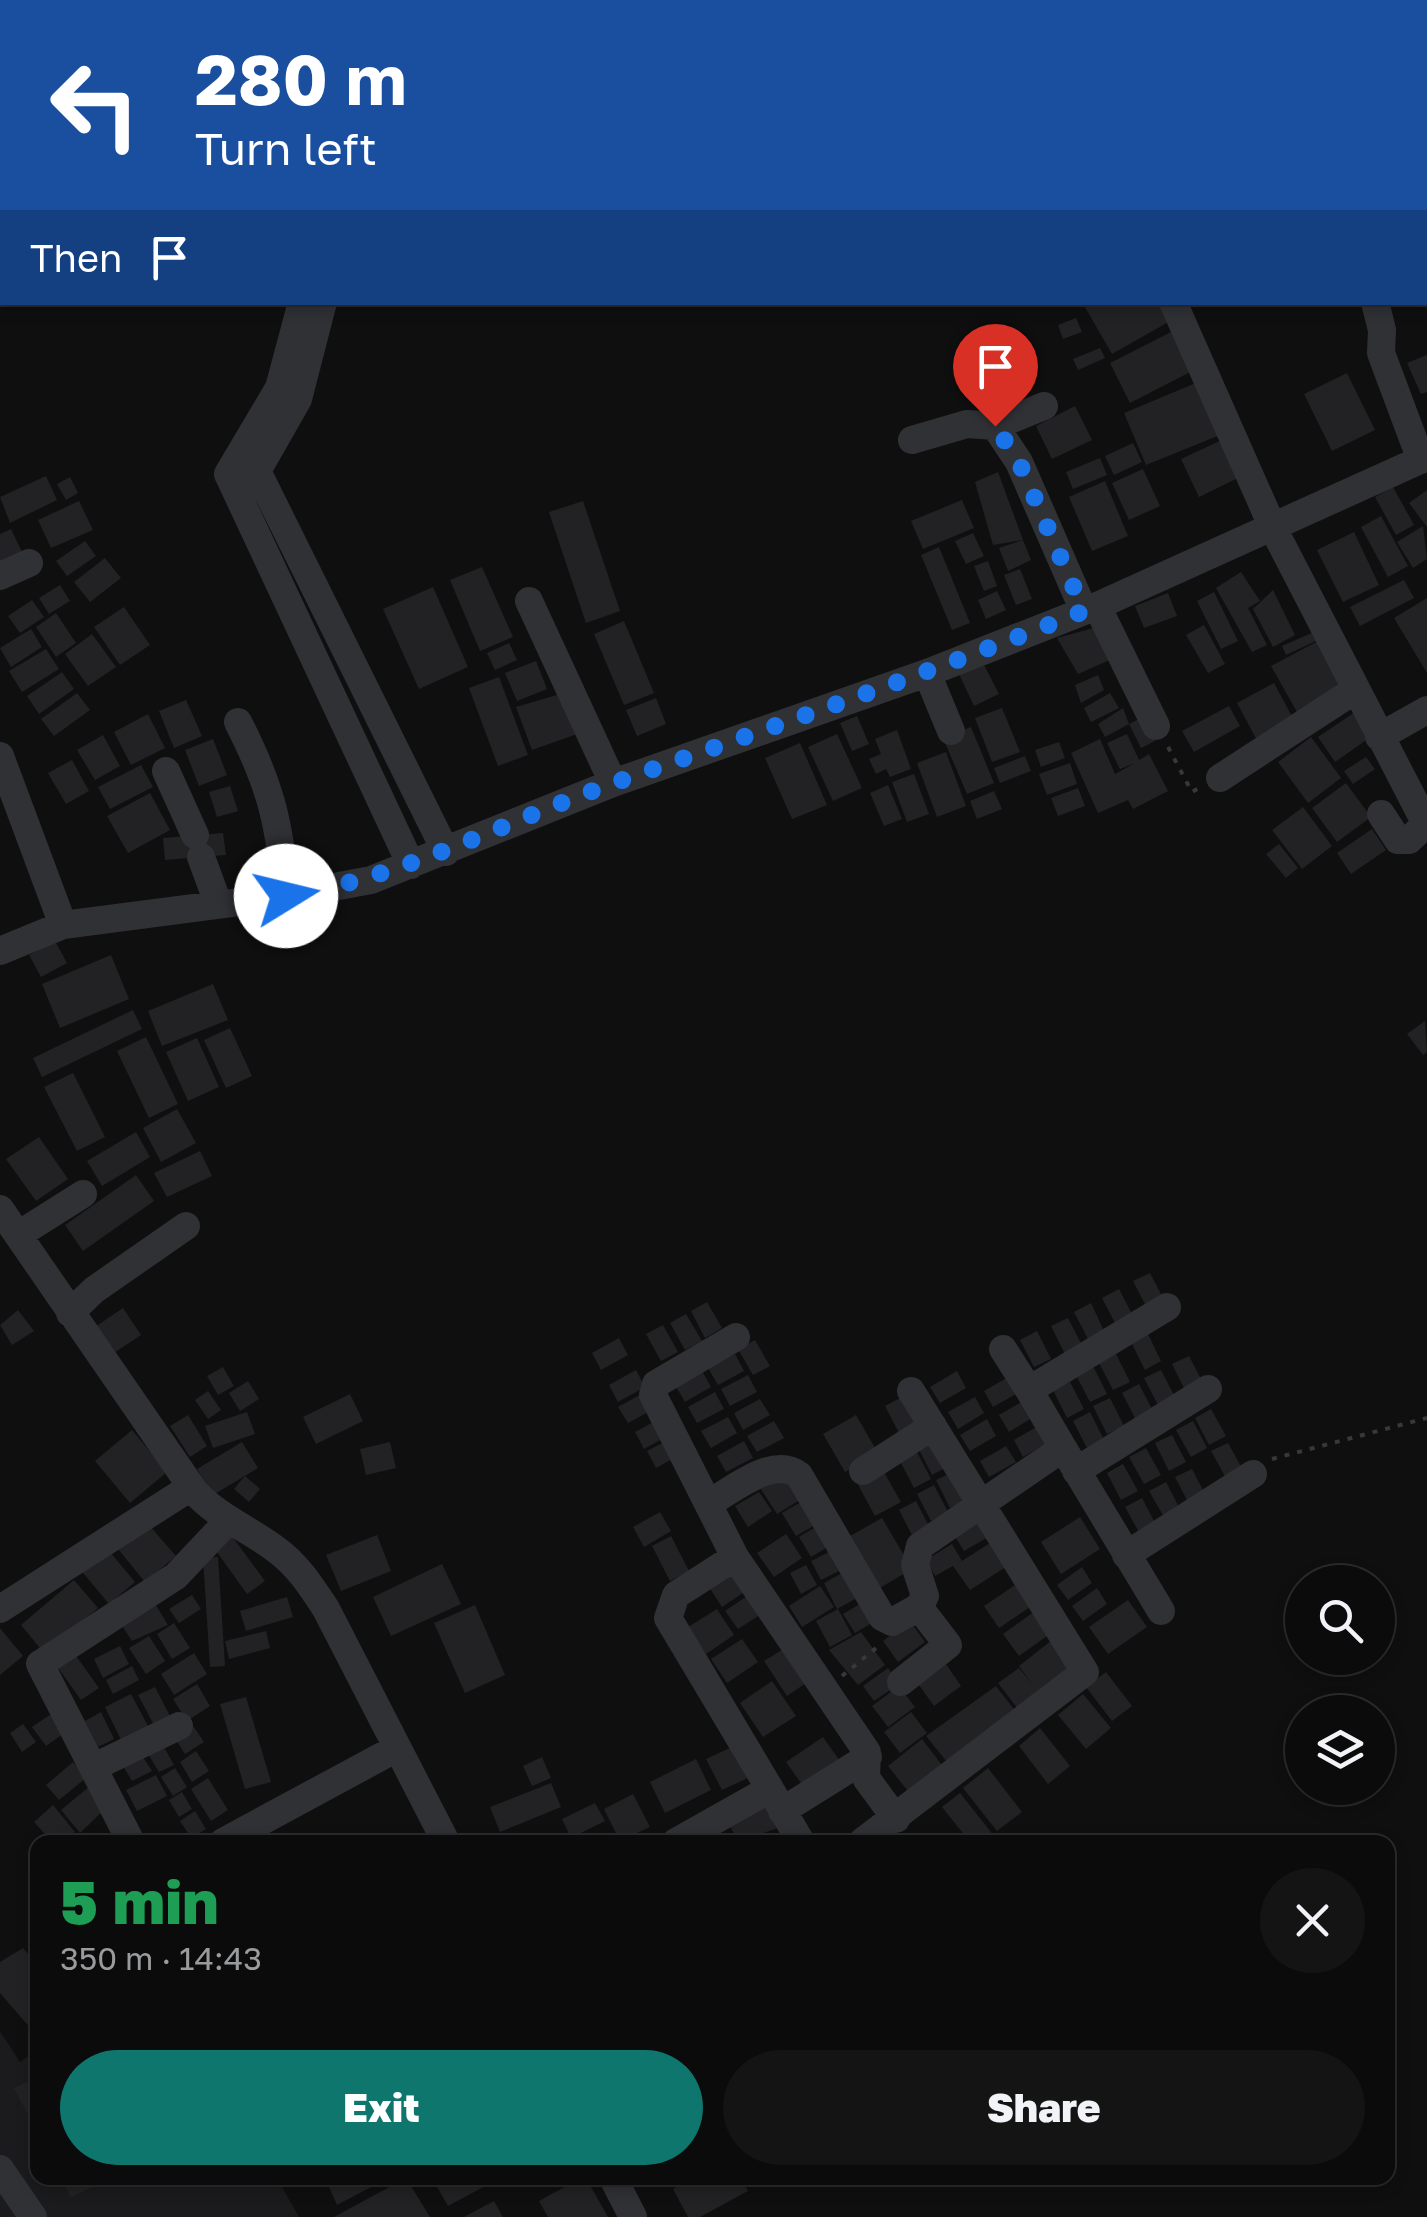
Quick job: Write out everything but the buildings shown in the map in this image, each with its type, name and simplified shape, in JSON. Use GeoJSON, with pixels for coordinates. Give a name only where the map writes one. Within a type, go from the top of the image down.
{"type":"FeatureCollection","features":[{"type":"Feature","properties":{"kind":"street"},"geometry":{"type":"LineString","coordinates":[[301,305],[279,388],[228,474],[411,865]]}},
{"type":"Feature","properties":{"kind":"street"},"geometry":{"type":"LineString","coordinates":[[322,305],[298,399],[257,471],[446,852]]}},
{"type":"Feature","properties":{"kind":"street"},"geometry":{"type":"LineString","coordinates":[[1174,305],[1273,528],[1427,824],[1409,840],[1398,840],[1381,814]]}},
{"type":"Feature","properties":{"kind":"street"},"geometry":{"type":"LineString","coordinates":[[0,951],[63,926],[286,896],[370,880],[614,783],[927,673],[1090,608],[1424,458],[1382,353],[1376,305]]}},
{"type":"Feature","properties":{"kind":"street"},"geometry":{"type":"LineString","coordinates":[[912,440],[967,424],[995,426],[1044,406]]}},
{"type":"Feature","properties":{"kind":"street"},"geometry":{"type":"LineString","coordinates":[[995,426],[1019,462],[1090,608],[1156,726]]}},
{"type":"Feature","properties":{"kind":"street"},"geometry":{"type":"LineString","coordinates":[[0,576],[29,563]]}},
{"type":"Feature","properties":{"kind":"street"},"geometry":{"type":"LineString","coordinates":[[528,600],[614,783]]}},
{"type":"Feature","properties":{"kind":"street"},"geometry":{"type":"LineString","coordinates":[[927,673],[951,732]]}},
{"type":"Feature","properties":{"kind":"street"},"geometry":{"type":"LineString","coordinates":[[1220,778],[1355,690]]}},
{"type":"Feature","properties":{"kind":"street"},"geometry":{"type":"LineString","coordinates":[[1379,737],[1427,710]]}},
{"type":"Feature","properties":{"kind":"street"},"geometry":{"type":"LineString","coordinates":[[238,722],[268,782],[281,838],[286,896]]}},
{"type":"Feature","properties":{"kind":"street"},"geometry":{"type":"LineString","coordinates":[[0,756],[63,926]]}},
{"type":"Feature","properties":{"kind":"street"},"geometry":{"type":"LineString","coordinates":[[166,770],[218,903]]}},
{"type":"Feature","properties":{"kind":"street"},"geometry":{"type":"LineString","coordinates":[[18,1235],[83,1194]]}},
{"type":"Feature","properties":{"kind":"street"},"geometry":{"type":"LineString","coordinates":[[0,1209],[191,1486],[228,1521],[276,1549],[304,1576],[326,1609],[442,1835]]}},
{"type":"Feature","properties":{"kind":"street"},"geometry":{"type":"LineString","coordinates":[[70,1313],[94,1290],[186,1226]]}},
{"type":"Feature","properties":{"kind":"street"},"geometry":{"type":"LineString","coordinates":[[1029,1390],[1167,1306]]}},
{"type":"Feature","properties":{"kind":"street"},"geometry":{"type":"LineString","coordinates":[[736,1338],[653,1390],[735,1557],[824,1691],[850,1722],[868,1757],[866,1778],[896,1819]]}},
{"type":"Feature","properties":{"kind":"street"},"geometry":{"type":"LineString","coordinates":[[1003,1349],[1161,1611]]}},
{"type":"Feature","properties":{"kind":"street"},"geometry":{"type":"LineString","coordinates":[[708,1503],[772,1468],[790,1468],[799,1474],[882,1618],[892,1622],[912,1612],[924,1592],[915,1554],[930,1537],[981,1504],[1208,1389]]}},
{"type":"Feature","properties":{"kind":"street"},"geometry":{"type":"LineString","coordinates":[[872,1835],[1084,1676],[912,1392]]}},
{"type":"Feature","properties":{"kind":"street"},"geometry":{"type":"LineString","coordinates":[[864,1471],[933,1426]]}},
{"type":"Feature","properties":{"kind":"street"},"geometry":{"type":"LineString","coordinates":[[1126,1554],[1262,1467]]}},
{"type":"Feature","properties":{"kind":"street"},"geometry":{"type":"LineString","coordinates":[[0,1609],[191,1486]]}},
{"type":"Feature","properties":{"kind":"street"},"geometry":{"type":"LineString","coordinates":[[128,1835],[40,1664],[176,1576],[228,1521]]}},
{"type":"Feature","properties":{"kind":"street"},"geometry":{"type":"LineString","coordinates":[[735,1557],[676,1596],[668,1618],[797,1835]]}},
{"type":"Feature","properties":{"kind":"street"},"geometry":{"type":"LineString","coordinates":[[901,1682],[948,1645],[912,1612]]}},
{"type":"Feature","properties":{"kind":"street"},"geometry":{"type":"LineString","coordinates":[[94,1767],[179,1726]]}},
{"type":"Feature","properties":{"kind":"street"},"geometry":{"type":"LineString","coordinates":[[236,1835],[397,1748]]}},
{"type":"Feature","properties":{"kind":"street"},"geometry":{"type":"LineString","coordinates":[[693,1835],[868,1757]]}},
{"type":"Feature","properties":{"kind":"street"},"geometry":{"type":"LineString","coordinates":[[0,2169],[33,2217]]}},
{"type":"Feature","properties":{"kind":"street"},"geometry":{"type":"LineString","coordinates":[[617,2185],[634,2217]]}},
{"type":"Feature","properties":{"kind":"path"},"geometry":{"type":"LineString","coordinates":[[1156,726],[1192,792],[1220,778]]}},
{"type":"Feature","properties":{"kind":"path"},"geometry":{"type":"LineString","coordinates":[[1262,1467],[1427,1418]]}},
{"type":"Feature","properties":{"kind":"path"},"geometry":{"type":"LineString","coordinates":[[824,1691],[888,1638],[912,1612]]}},
{"type":"Feature","properties":{"kind":"shaded area"},"geometry":{"type":"Polygon","coordinates":[[[0,2031],[20,2062],[30,2055],[30,2185],[281,2185],[299,2217],[0,2217],[0,2031]]]}},
{"type":"Feature","properties":{"kind":"route"},"geometry":{"type":"LineString","coordinates":[[286,896],[370,880],[614,783],[927,673],[1084,611],[1019,462],[1007,438],[995,426]]}}]}
